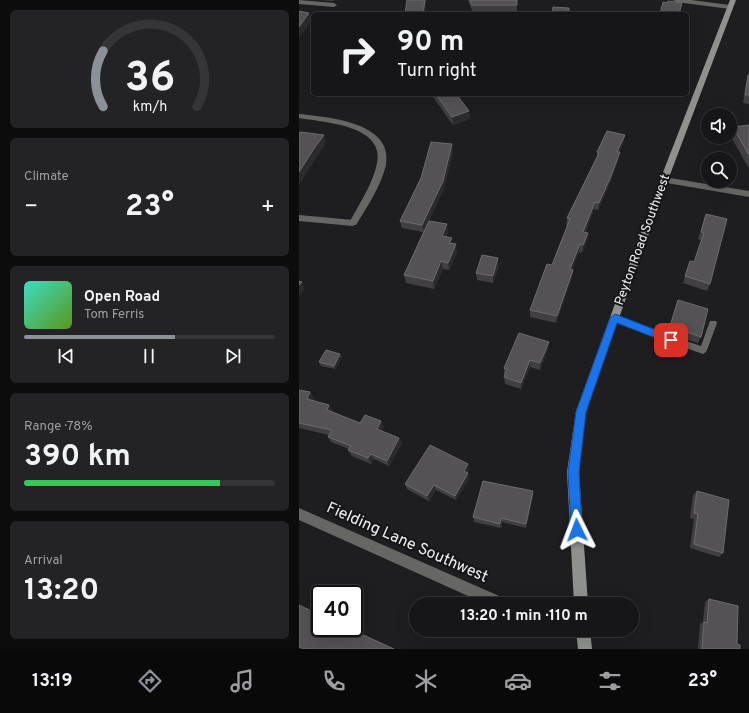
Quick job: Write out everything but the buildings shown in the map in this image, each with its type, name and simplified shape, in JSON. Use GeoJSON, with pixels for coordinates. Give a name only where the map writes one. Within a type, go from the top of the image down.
{"type":"FeatureCollection","features":[{"type":"Feature","properties":{"kind":"street"},"geometry":{"type":"LineString","coordinates":[[676,0],[731,4]]}},
{"type":"Feature","properties":{"kind":"street","name":"Peyton Road Southwest"},"geometry":{"type":"LineString","coordinates":[[581,597],[573,472],[581,412],[664,180],[731,4]]}},
{"type":"Feature","properties":{"kind":"street"},"geometry":{"type":"LineString","coordinates":[[299,116],[358,126],[368,131],[380,144],[383,161],[380,171],[353,223]]}},
{"type":"Feature","properties":{"kind":"street"},"geometry":{"type":"LineString","coordinates":[[664,180],[749,194]]}},
{"type":"Feature","properties":{"kind":"street","name":"Fielding Lane Southwest"},"geometry":{"type":"LineString","coordinates":[[299,514],[485,597]]}},
{"type":"Feature","properties":{"kind":"street"},"geometry":{"type":"LineString","coordinates":[[584,637],[585,649]]}},
{"type":"Feature","properties":{"kind":"lane"},"geometry":{"type":"LineString","coordinates":[[299,2],[334,5]]}},
{"type":"Feature","properties":{"kind":"lane"},"geometry":{"type":"LineString","coordinates":[[299,218],[353,223]]}},
{"type":"Feature","properties":{"kind":"lane"},"geometry":{"type":"LineString","coordinates":[[615,318],[703,350],[713,323]]}},
{"type":"Feature","properties":{"kind":"route"},"geometry":{"type":"LineString","coordinates":[[577,530],[573,472],[581,412],[615,318],[671,340]]}}]}
